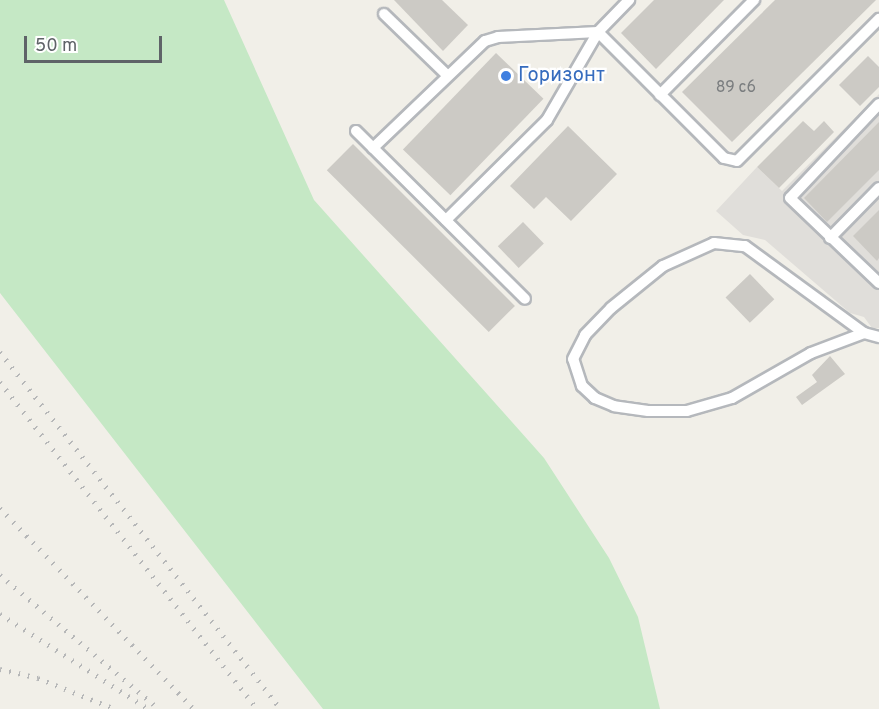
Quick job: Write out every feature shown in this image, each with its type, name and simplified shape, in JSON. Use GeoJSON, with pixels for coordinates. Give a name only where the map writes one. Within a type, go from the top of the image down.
{"type":"FeatureCollection","features":[{"type":"Feature","properties":{"kind":"lane"},"geometry":{"type":"LineString","coordinates":[[446,220],[551,115],[598,32],[629,0]]}},
{"type":"Feature","properties":{"kind":"lane"},"geometry":{"type":"LineString","coordinates":[[660,95],[754,0]]}},
{"type":"Feature","properties":{"kind":"lane"},"geometry":{"type":"LineString","coordinates":[[384,14],[447,75]]}},
{"type":"Feature","properties":{"kind":"lane"},"geometry":{"type":"LineString","coordinates":[[373,148],[479,45],[498,37],[598,32],[724,158],[737,161],[879,19]]}},
{"type":"Feature","properties":{"kind":"lane"},"geometry":{"type":"LineString","coordinates":[[878,279],[794,205],[791,192],[879,104]]}},
{"type":"Feature","properties":{"kind":"lane"},"geometry":{"type":"LineString","coordinates":[[356,131],[525,299]]}},
{"type":"Feature","properties":{"kind":"lane"},"geometry":{"type":"LineString","coordinates":[[830,238],[879,188]]}},
{"type":"Feature","properties":{"kind":"lane"},"geometry":{"type":"LineString","coordinates":[[864,333],[811,353],[732,398],[687,411],[648,411],[614,406],[595,398],[582,386],[573,359],[585,335],[620,301],[663,266],[714,243],[745,246],[864,333],[879,337]]}},
{"type":"Feature","properties":{"kind":"shaded area"},"geometry":{"type":"Polygon","coordinates":[[[879,94],[879,328],[872,328],[864,317],[850,313],[765,240],[743,235],[716,211],[757,167],[782,191],[879,94]]]}},
{"type":"Feature","properties":{"kind":"green space"},"geometry":{"type":"Polygon","coordinates":[[[0,0],[224,0],[314,200],[544,458],[609,558],[638,617],[660,709],[323,709],[0,293],[0,0]]]}},
{"type":"Feature","properties":{"kind":"building"},"geometry":{"type":"Polygon","coordinates":[[[394,0],[442,0],[468,25],[443,51],[394,0]]]}},
{"type":"Feature","properties":{"kind":"building"},"geometry":{"type":"Polygon","coordinates":[[[654,0],[724,0],[656,69],[621,33],[654,0]]]}},
{"type":"Feature","properties":{"kind":"building"},"geometry":{"type":"Polygon","coordinates":[[[775,0],[876,0],[732,142],[682,92],[775,0]]]}},
{"type":"Feature","properties":{"kind":"building"},"geometry":{"type":"Polygon","coordinates":[[[496,53],[543,99],[450,195],[403,149],[496,53]]]}},
{"type":"Feature","properties":{"kind":"building"},"geometry":{"type":"Polygon","coordinates":[[[868,56],[879,67],[879,87],[860,106],[839,85],[868,56]]]}},
{"type":"Feature","properties":{"kind":"building"},"geometry":{"type":"Polygon","coordinates":[[[803,121],[814,131],[824,121],[834,132],[779,188],[757,167],[803,121]]]}},
{"type":"Feature","properties":{"kind":"building"},"geometry":{"type":"Polygon","coordinates":[[[879,122],[879,170],[827,222],[804,198],[879,122]]]}},
{"type":"Feature","properties":{"kind":"building"},"geometry":{"type":"Polygon","coordinates":[[[568,126],[617,174],[571,221],[546,197],[534,209],[510,186],[568,126]]]}},
{"type":"Feature","properties":{"kind":"building"},"geometry":{"type":"Polygon","coordinates":[[[353,144],[515,306],[489,332],[327,170],[353,144]]]}},
{"type":"Feature","properties":{"kind":"building"},"geometry":{"type":"Polygon","coordinates":[[[879,210],[879,258],[877,261],[853,236],[879,210]]]}},
{"type":"Feature","properties":{"kind":"building"},"geometry":{"type":"Polygon","coordinates":[[[523,222],[544,244],[519,268],[498,246],[523,222]]]}},
{"type":"Feature","properties":{"kind":"building"},"geometry":{"type":"Polygon","coordinates":[[[750,274],[774,299],[750,323],[726,298],[750,274]]]}},
{"type":"Feature","properties":{"kind":"building"},"geometry":{"type":"Polygon","coordinates":[[[830,356],[845,374],[802,405],[796,397],[817,382],[812,375],[830,356]]]}},
{"type":"Feature","properties":{"kind":"railway"},"geometry":{"type":"LineString","coordinates":[[0,352],[281,709]]}},
{"type":"Feature","properties":{"kind":"railway"},"geometry":{"type":"LineString","coordinates":[[0,382],[257,709]]}},
{"type":"Feature","properties":{"kind":"railway"},"geometry":{"type":"LineString","coordinates":[[0,508],[194,709]]}},
{"type":"Feature","properties":{"kind":"railway"},"geometry":{"type":"LineString","coordinates":[[0,575],[159,709]]}},
{"type":"Feature","properties":{"kind":"railway"},"geometry":{"type":"LineString","coordinates":[[0,614],[147,708]]}},
{"type":"Feature","properties":{"kind":"railway"},"geometry":{"type":"LineString","coordinates":[[0,669],[38,678],[115,709]]}},
{"type":"Feature","properties":{"kind":"place","name":"Горизонт"},"geometry":{"type":"Point","coordinates":[506,76]}}]}
